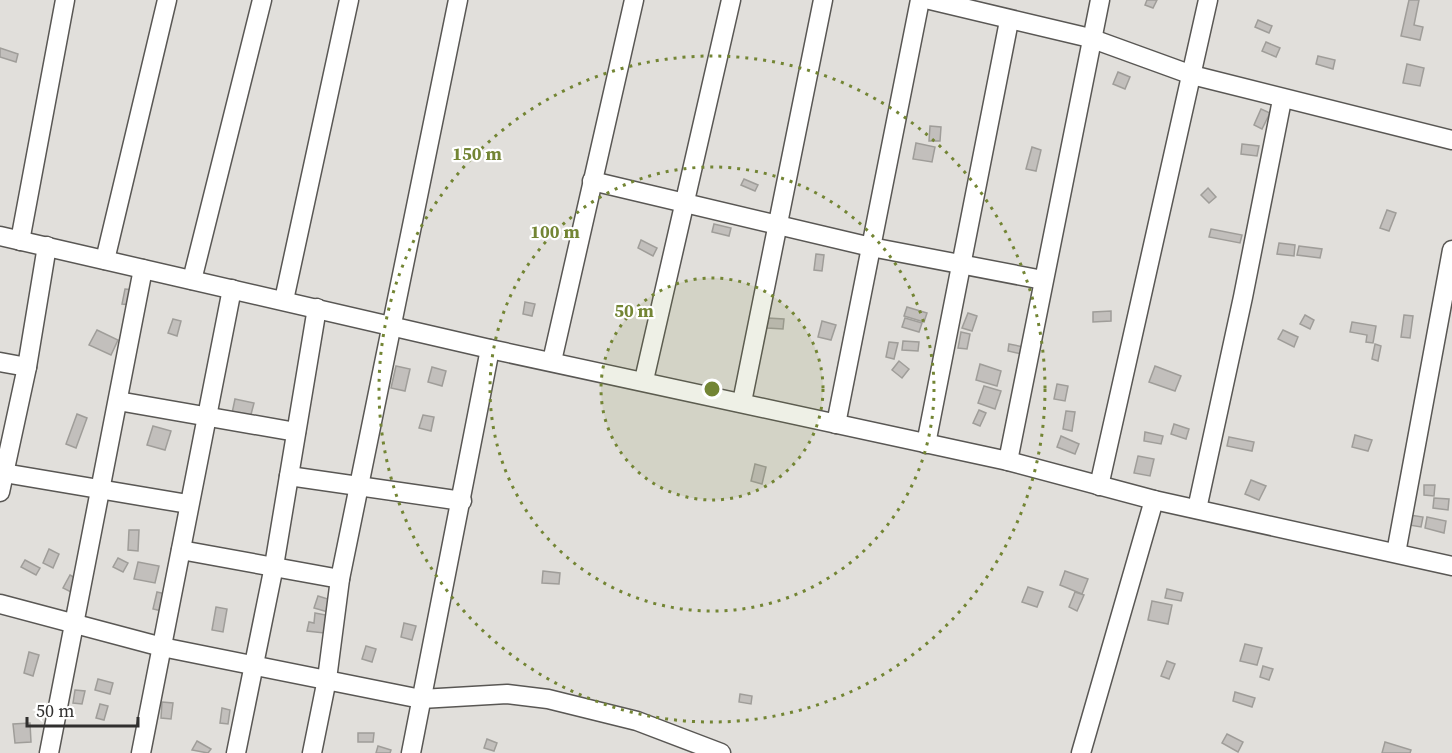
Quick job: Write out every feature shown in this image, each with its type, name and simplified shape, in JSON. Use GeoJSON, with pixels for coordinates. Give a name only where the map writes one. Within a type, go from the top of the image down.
{"type":"FeatureCollection","features":[{"type":"Feature","properties":{"kind":"street"},"geometry":{"type":"LineString","coordinates":[[20,241],[65,0]]}},
{"type":"Feature","properties":{"kind":"street"},"geometry":{"type":"LineString","coordinates":[[105,260],[167,0]]}},
{"type":"Feature","properties":{"kind":"street"},"geometry":{"type":"LineString","coordinates":[[192,280],[262,0]]}},
{"type":"Feature","properties":{"kind":"street"},"geometry":{"type":"LineString","coordinates":[[284,300],[349,0]]}},
{"type":"Feature","properties":{"kind":"street"},"geometry":{"type":"LineString","coordinates":[[312,753],[327,679],[340,579],[458,0]]}},
{"type":"Feature","properties":{"kind":"street"},"geometry":{"type":"LineString","coordinates":[[552,361],[591,181],[634,0]]}},
{"type":"Feature","properties":{"kind":"street"},"geometry":{"type":"LineString","coordinates":[[644,380],[731,0]]}},
{"type":"Feature","properties":{"kind":"street"},"geometry":{"type":"LineString","coordinates":[[742,402],[823,0]]}},
{"type":"Feature","properties":{"kind":"street"},"geometry":{"type":"LineString","coordinates":[[836,424],[920,0]]}},
{"type":"Feature","properties":{"kind":"street"},"geometry":{"type":"LineString","coordinates":[[930,0],[1009,21],[1090,38],[1192,75],[1282,100],[1452,140]]}},
{"type":"Feature","properties":{"kind":"street"},"geometry":{"type":"LineString","coordinates":[[1008,461],[1090,38],[1100,0]]}},
{"type":"Feature","properties":{"kind":"street"},"geometry":{"type":"LineString","coordinates":[[1099,486],[1208,0]]}},
{"type":"Feature","properties":{"kind":"street"},"geometry":{"type":"LineString","coordinates":[[926,444],[1009,21]]}},
{"type":"Feature","properties":{"kind":"street"},"geometry":{"type":"LineString","coordinates":[[1197,509],[1243,297],[1282,100]]}},
{"type":"Feature","properties":{"kind":"street"},"geometry":{"type":"LineString","coordinates":[[591,181],[871,247],[1043,280]]}},
{"type":"Feature","properties":{"kind":"street"},"geometry":{"type":"LineString","coordinates":[[0,236],[490,349],[644,380],[1008,461],[1154,500],[1452,566]]}},
{"type":"Feature","properties":{"kind":"street"},"geometry":{"type":"LineString","coordinates":[[0,492],[27,367],[46,246]]}},
{"type":"Feature","properties":{"kind":"street"},"geometry":{"type":"LineString","coordinates":[[1396,553],[1452,250]]}},
{"type":"Feature","properties":{"kind":"street"},"geometry":{"type":"LineString","coordinates":[[49,753],[143,269]]}},
{"type":"Feature","properties":{"kind":"street"},"geometry":{"type":"LineString","coordinates":[[141,753],[232,289]]}},
{"type":"Feature","properties":{"kind":"street"},"geometry":{"type":"LineString","coordinates":[[236,753],[274,566],[317,308]]}},
{"type":"Feature","properties":{"kind":"street"},"geometry":{"type":"LineString","coordinates":[[411,753],[490,349]]}},
{"type":"Feature","properties":{"kind":"street"},"geometry":{"type":"LineString","coordinates":[[0,362],[27,367]]}},
{"type":"Feature","properties":{"kind":"street"},"geometry":{"type":"LineString","coordinates":[[118,401],[296,432]]}},
{"type":"Feature","properties":{"kind":"street"},"geometry":{"type":"LineString","coordinates":[[4,473],[188,504]]}},
{"type":"Feature","properties":{"kind":"street"},"geometry":{"type":"LineString","coordinates":[[289,476],[462,501]]}},
{"type":"Feature","properties":{"kind":"street"},"geometry":{"type":"LineString","coordinates":[[1081,753],[1154,500]]}},
{"type":"Feature","properties":{"kind":"street"},"geometry":{"type":"LineString","coordinates":[[181,550],[340,579]]}},
{"type":"Feature","properties":{"kind":"street"},"geometry":{"type":"LineString","coordinates":[[0,604],[162,647],[421,699],[507,694],[548,699],[637,721],[721,753]]}},
{"type":"Feature","properties":{"kind":"building"},"geometry":{"type":"Polygon","coordinates":[[[1147,0],[1157,0],[1153,8],[1145,5],[1147,0]]]}},
{"type":"Feature","properties":{"kind":"building"},"geometry":{"type":"Polygon","coordinates":[[[1409,0],[1419,0],[1414,25],[1423,27],[1420,40],[1401,36],[1409,0]]]}},
{"type":"Feature","properties":{"kind":"building"},"geometry":{"type":"Polygon","coordinates":[[[1258,20],[1272,26],[1269,33],[1255,27],[1258,20]]]}},
{"type":"Feature","properties":{"kind":"building"},"geometry":{"type":"Polygon","coordinates":[[[1266,42],[1280,48],[1276,57],[1262,51],[1266,42]]]}},
{"type":"Feature","properties":{"kind":"building"},"geometry":{"type":"Polygon","coordinates":[[[0,48],[18,54],[16,62],[0,57],[0,48]]]}},
{"type":"Feature","properties":{"kind":"building"},"geometry":{"type":"Polygon","coordinates":[[[1318,56],[1335,60],[1333,69],[1316,64],[1318,56]]]}},
{"type":"Feature","properties":{"kind":"building"},"geometry":{"type":"Polygon","coordinates":[[[1407,64],[1424,68],[1420,86],[1403,83],[1407,64]]]}},
{"type":"Feature","properties":{"kind":"building"},"geometry":{"type":"Polygon","coordinates":[[[1118,72],[1130,77],[1125,89],[1113,84],[1118,72]]]}},
{"type":"Feature","properties":{"kind":"building"},"geometry":{"type":"Polygon","coordinates":[[[1261,109],[1270,113],[1262,129],[1254,125],[1261,109]]]}},
{"type":"Feature","properties":{"kind":"building"},"geometry":{"type":"Polygon","coordinates":[[[930,126],[941,127],[940,141],[929,141],[930,126]]]}},
{"type":"Feature","properties":{"kind":"building"},"geometry":{"type":"Polygon","coordinates":[[[916,143],[935,147],[932,162],[913,159],[916,143]]]}},
{"type":"Feature","properties":{"kind":"building"},"geometry":{"type":"Polygon","coordinates":[[[1242,144],[1259,146],[1257,156],[1241,154],[1242,144]]]}},
{"type":"Feature","properties":{"kind":"building"},"geometry":{"type":"Polygon","coordinates":[[[1032,147],[1041,150],[1036,171],[1026,169],[1032,147]]]}},
{"type":"Feature","properties":{"kind":"building"},"geometry":{"type":"Polygon","coordinates":[[[744,179],[758,185],[755,191],[741,185],[744,179]]]}},
{"type":"Feature","properties":{"kind":"building"},"geometry":{"type":"Polygon","coordinates":[[[1208,188],[1216,197],[1209,203],[1201,195],[1208,188]]]}},
{"type":"Feature","properties":{"kind":"building"},"geometry":{"type":"Polygon","coordinates":[[[1387,210],[1396,213],[1389,231],[1380,228],[1387,210]]]}},
{"type":"Feature","properties":{"kind":"building"},"geometry":{"type":"Polygon","coordinates":[[[714,224],[731,228],[729,236],[712,232],[714,224]]]}},
{"type":"Feature","properties":{"kind":"building"},"geometry":{"type":"Polygon","coordinates":[[[1211,229],[1242,235],[1240,243],[1209,237],[1211,229]]]}},
{"type":"Feature","properties":{"kind":"building"},"geometry":{"type":"Polygon","coordinates":[[[641,240],[657,248],[653,256],[638,248],[641,240]]]}},
{"type":"Feature","properties":{"kind":"building"},"geometry":{"type":"Polygon","coordinates":[[[1279,243],[1295,245],[1294,256],[1277,254],[1279,243]]]}},
{"type":"Feature","properties":{"kind":"building"},"geometry":{"type":"Polygon","coordinates":[[[1299,246],[1322,249],[1320,258],[1297,255],[1299,246]]]}},
{"type":"Feature","properties":{"kind":"building"},"geometry":{"type":"Polygon","coordinates":[[[816,254],[824,255],[822,271],[814,270],[816,254]]]}},
{"type":"Feature","properties":{"kind":"building"},"geometry":{"type":"Polygon","coordinates":[[[125,289],[133,290],[131,305],[122,304],[125,289]]]}},
{"type":"Feature","properties":{"kind":"building"},"geometry":{"type":"Polygon","coordinates":[[[525,302],[535,304],[532,316],[523,314],[525,302]]]}},
{"type":"Feature","properties":{"kind":"building"},"geometry":{"type":"Polygon","coordinates":[[[907,307],[927,313],[924,322],[904,316],[907,307]]]}},
{"type":"Feature","properties":{"kind":"building"},"geometry":{"type":"Polygon","coordinates":[[[1111,311],[1111,321],[1093,322],[1093,312],[1111,311]]]}},
{"type":"Feature","properties":{"kind":"building"},"geometry":{"type":"Polygon","coordinates":[[[968,313],[977,316],[972,331],[962,328],[968,313]]]}},
{"type":"Feature","properties":{"kind":"building"},"geometry":{"type":"Polygon","coordinates":[[[1305,315],[1314,320],[1310,329],[1300,324],[1305,315]]]}},
{"type":"Feature","properties":{"kind":"building"},"geometry":{"type":"Polygon","coordinates":[[[1404,315],[1413,316],[1410,338],[1401,337],[1404,315]]]}},
{"type":"Feature","properties":{"kind":"building"},"geometry":{"type":"Polygon","coordinates":[[[768,318],[784,319],[783,329],[767,328],[768,318]]]}},
{"type":"Feature","properties":{"kind":"building"},"geometry":{"type":"Polygon","coordinates":[[[905,318],[922,323],[919,332],[902,327],[905,318]]]}},
{"type":"Feature","properties":{"kind":"building"},"geometry":{"type":"Polygon","coordinates":[[[173,319],[181,321],[177,336],[168,333],[173,319]]]}},
{"type":"Feature","properties":{"kind":"building"},"geometry":{"type":"Polygon","coordinates":[[[822,321],[836,325],[831,340],[818,337],[822,321]]]}},
{"type":"Feature","properties":{"kind":"building"},"geometry":{"type":"Polygon","coordinates":[[[1352,322],[1376,326],[1373,343],[1366,342],[1367,335],[1350,332],[1352,322]]]}},
{"type":"Feature","properties":{"kind":"building"},"geometry":{"type":"Polygon","coordinates":[[[97,330],[118,340],[111,355],[89,345],[97,330]]]}},
{"type":"Feature","properties":{"kind":"building"},"geometry":{"type":"Polygon","coordinates":[[[1283,330],[1298,337],[1294,347],[1278,339],[1283,330]]]}},
{"type":"Feature","properties":{"kind":"building"},"geometry":{"type":"Polygon","coordinates":[[[961,332],[970,334],[967,349],[958,348],[961,332]]]}},
{"type":"Feature","properties":{"kind":"building"},"geometry":{"type":"Polygon","coordinates":[[[903,341],[919,342],[918,351],[902,350],[903,341]]]}},
{"type":"Feature","properties":{"kind":"building"},"geometry":{"type":"Polygon","coordinates":[[[889,342],[898,343],[894,359],[886,357],[889,342]]]}},
{"type":"Feature","properties":{"kind":"building"},"geometry":{"type":"Polygon","coordinates":[[[1009,344],[1024,347],[1022,354],[1008,351],[1009,344]]]}},
{"type":"Feature","properties":{"kind":"building"},"geometry":{"type":"Polygon","coordinates":[[[1375,344],[1381,346],[1378,361],[1372,359],[1375,344]]]}},
{"type":"Feature","properties":{"kind":"building"},"geometry":{"type":"Polygon","coordinates":[[[899,361],[909,369],[902,378],[892,370],[899,361]]]}},
{"type":"Feature","properties":{"kind":"building"},"geometry":{"type":"Polygon","coordinates":[[[980,364],[1001,371],[997,386],[976,380],[980,364]]]}},
{"type":"Feature","properties":{"kind":"building"},"geometry":{"type":"Polygon","coordinates":[[[396,366],[410,369],[405,391],[391,388],[396,366]]]}},
{"type":"Feature","properties":{"kind":"building"},"geometry":{"type":"Polygon","coordinates":[[[1155,366],[1181,376],[1175,391],[1149,382],[1155,366]]]}},
{"type":"Feature","properties":{"kind":"building"},"geometry":{"type":"Polygon","coordinates":[[[432,367],[446,371],[442,386],[428,382],[432,367]]]}},
{"type":"Feature","properties":{"kind":"building"},"geometry":{"type":"Polygon","coordinates":[[[1057,384],[1068,386],[1065,401],[1054,399],[1057,384]]]}},
{"type":"Feature","properties":{"kind":"building"},"geometry":{"type":"Polygon","coordinates":[[[984,386],[1001,391],[995,409],[978,403],[984,386]]]}},
{"type":"Feature","properties":{"kind":"building"},"geometry":{"type":"Polygon","coordinates":[[[235,399],[254,403],[249,422],[231,418],[235,399]]]}},
{"type":"Feature","properties":{"kind":"building"},"geometry":{"type":"Polygon","coordinates":[[[979,410],[986,413],[980,426],[973,423],[979,410]]]}},
{"type":"Feature","properties":{"kind":"building"},"geometry":{"type":"Polygon","coordinates":[[[1066,411],[1075,412],[1072,431],[1063,429],[1066,411]]]}},
{"type":"Feature","properties":{"kind":"building"},"geometry":{"type":"Polygon","coordinates":[[[77,414],[87,418],[76,448],[66,444],[77,414]]]}},
{"type":"Feature","properties":{"kind":"building"},"geometry":{"type":"Polygon","coordinates":[[[423,415],[434,417],[431,431],[419,428],[423,415]]]}},
{"type":"Feature","properties":{"kind":"building"},"geometry":{"type":"Polygon","coordinates":[[[1174,424],[1189,429],[1186,439],[1171,434],[1174,424]]]}},
{"type":"Feature","properties":{"kind":"building"},"geometry":{"type":"Polygon","coordinates":[[[153,426],[171,431],[165,450],[147,445],[153,426]]]}},
{"type":"Feature","properties":{"kind":"building"},"geometry":{"type":"Polygon","coordinates":[[[1145,432],[1163,436],[1161,444],[1144,441],[1145,432]]]}},
{"type":"Feature","properties":{"kind":"building"},"geometry":{"type":"Polygon","coordinates":[[[1355,435],[1372,440],[1368,451],[1352,447],[1355,435]]]}},
{"type":"Feature","properties":{"kind":"building"},"geometry":{"type":"Polygon","coordinates":[[[1061,436],[1079,444],[1075,454],[1057,447],[1061,436]]]}},
{"type":"Feature","properties":{"kind":"building"},"geometry":{"type":"Polygon","coordinates":[[[1229,437],[1254,442],[1252,451],[1227,446],[1229,437]]]}},
{"type":"Feature","properties":{"kind":"building"},"geometry":{"type":"Polygon","coordinates":[[[1138,456],[1154,459],[1150,476],[1134,473],[1138,456]]]}},
{"type":"Feature","properties":{"kind":"building"},"geometry":{"type":"Polygon","coordinates":[[[755,464],[766,467],[762,484],[751,481],[755,464]]]}},
{"type":"Feature","properties":{"kind":"building"},"geometry":{"type":"Polygon","coordinates":[[[1251,480],[1266,486],[1259,500],[1245,494],[1251,480]]]}},
{"type":"Feature","properties":{"kind":"building"},"geometry":{"type":"Polygon","coordinates":[[[1424,485],[1435,485],[1434,496],[1424,495],[1424,485]]]}},
{"type":"Feature","properties":{"kind":"building"},"geometry":{"type":"Polygon","coordinates":[[[1434,498],[1449,499],[1448,510],[1433,508],[1434,498]]]}},
{"type":"Feature","properties":{"kind":"building"},"geometry":{"type":"Polygon","coordinates":[[[1410,515],[1423,517],[1421,527],[1409,525],[1410,515]]]}},
{"type":"Feature","properties":{"kind":"building"},"geometry":{"type":"Polygon","coordinates":[[[1427,517],[1446,521],[1444,533],[1425,528],[1427,517]]]}},
{"type":"Feature","properties":{"kind":"building"},"geometry":{"type":"Polygon","coordinates":[[[129,530],[139,530],[138,551],[128,550],[129,530]]]}},
{"type":"Feature","properties":{"kind":"building"},"geometry":{"type":"Polygon","coordinates":[[[49,549],[59,554],[53,568],[43,563],[49,549]]]}},
{"type":"Feature","properties":{"kind":"building"},"geometry":{"type":"Polygon","coordinates":[[[118,558],[128,563],[123,572],[113,567],[118,558]]]}},
{"type":"Feature","properties":{"kind":"building"},"geometry":{"type":"Polygon","coordinates":[[[25,560],[40,568],[36,575],[21,567],[25,560]]]}},
{"type":"Feature","properties":{"kind":"building"},"geometry":{"type":"Polygon","coordinates":[[[138,562],[159,566],[155,583],[134,579],[138,562]]]}},
{"type":"Feature","properties":{"kind":"building"},"geometry":{"type":"Polygon","coordinates":[[[543,571],[560,573],[559,584],[542,583],[543,571]]]}},
{"type":"Feature","properties":{"kind":"building"},"geometry":{"type":"Polygon","coordinates":[[[1065,571],[1088,579],[1082,594],[1060,585],[1065,571]]]}},
{"type":"Feature","properties":{"kind":"building"},"geometry":{"type":"Polygon","coordinates":[[[70,575],[77,579],[71,592],[63,588],[70,575]]]}},
{"type":"Feature","properties":{"kind":"building"},"geometry":{"type":"Polygon","coordinates":[[[1028,587],[1043,592],[1037,607],[1022,602],[1028,587]]]}},
{"type":"Feature","properties":{"kind":"building"},"geometry":{"type":"Polygon","coordinates":[[[1167,589],[1183,593],[1181,601],[1165,598],[1167,589]]]}},
{"type":"Feature","properties":{"kind":"building"},"geometry":{"type":"Polygon","coordinates":[[[157,592],[166,594],[162,611],[153,609],[157,592]]]}},
{"type":"Feature","properties":{"kind":"building"},"geometry":{"type":"Polygon","coordinates":[[[1075,592],[1084,595],[1077,611],[1069,607],[1075,592]]]}},
{"type":"Feature","properties":{"kind":"building"},"geometry":{"type":"Polygon","coordinates":[[[318,596],[331,600],[328,612],[314,608],[318,596]]]}},
{"type":"Feature","properties":{"kind":"building"},"geometry":{"type":"Polygon","coordinates":[[[1152,601],[1172,605],[1168,624],[1148,620],[1152,601]]]}},
{"type":"Feature","properties":{"kind":"building"},"geometry":{"type":"Polygon","coordinates":[[[216,607],[227,609],[223,632],[212,630],[216,607]]]}},
{"type":"Feature","properties":{"kind":"building"},"geometry":{"type":"Polygon","coordinates":[[[315,613],[326,615],[324,633],[307,631],[309,622],[314,623],[315,613]]]}},
{"type":"Feature","properties":{"kind":"building"},"geometry":{"type":"Polygon","coordinates":[[[404,623],[416,626],[412,640],[401,637],[404,623]]]}},
{"type":"Feature","properties":{"kind":"building"},"geometry":{"type":"Polygon","coordinates":[[[1245,644],[1262,648],[1257,665],[1240,661],[1245,644]]]}},
{"type":"Feature","properties":{"kind":"building"},"geometry":{"type":"Polygon","coordinates":[[[366,646],[376,649],[372,662],[362,659],[366,646]]]}},
{"type":"Feature","properties":{"kind":"building"},"geometry":{"type":"Polygon","coordinates":[[[29,652],[39,655],[33,676],[24,673],[29,652]]]}},
{"type":"Feature","properties":{"kind":"building"},"geometry":{"type":"Polygon","coordinates":[[[1167,661],[1175,664],[1169,679],[1161,676],[1167,661]]]}},
{"type":"Feature","properties":{"kind":"building"},"geometry":{"type":"Polygon","coordinates":[[[1263,666],[1273,669],[1269,680],[1260,677],[1263,666]]]}},
{"type":"Feature","properties":{"kind":"building"},"geometry":{"type":"Polygon","coordinates":[[[98,679],[113,683],[110,694],[95,690],[98,679]]]}},
{"type":"Feature","properties":{"kind":"building"},"geometry":{"type":"Polygon","coordinates":[[[75,690],[85,691],[82,704],[73,703],[75,690]]]}},
{"type":"Feature","properties":{"kind":"building"},"geometry":{"type":"Polygon","coordinates":[[[1235,692],[1255,698],[1252,707],[1233,701],[1235,692]]]}},
{"type":"Feature","properties":{"kind":"building"},"geometry":{"type":"Polygon","coordinates":[[[740,694],[752,696],[751,704],[739,702],[740,694]]]}},
{"type":"Feature","properties":{"kind":"building"},"geometry":{"type":"Polygon","coordinates":[[[162,702],[173,703],[171,719],[161,718],[162,702]]]}},
{"type":"Feature","properties":{"kind":"building"},"geometry":{"type":"Polygon","coordinates":[[[100,704],[108,706],[104,720],[96,718],[100,704]]]}},
{"type":"Feature","properties":{"kind":"building"},"geometry":{"type":"Polygon","coordinates":[[[222,708],[230,710],[228,724],[220,723],[222,708]]]}},
{"type":"Feature","properties":{"kind":"building"},"geometry":{"type":"Polygon","coordinates":[[[30,723],[31,742],[15,743],[13,724],[30,723]]]}},
{"type":"Feature","properties":{"kind":"building"},"geometry":{"type":"Polygon","coordinates":[[[358,733],[374,733],[373,742],[358,742],[358,733]]]}},
{"type":"Feature","properties":{"kind":"building"},"geometry":{"type":"Polygon","coordinates":[[[1227,734],[1243,742],[1238,752],[1222,743],[1227,734]]]}},
{"type":"Feature","properties":{"kind":"building"},"geometry":{"type":"Polygon","coordinates":[[[487,739],[497,743],[494,751],[484,748],[487,739]]]}},
{"type":"Feature","properties":{"kind":"building"},"geometry":{"type":"Polygon","coordinates":[[[197,741],[211,749],[208,753],[192,750],[197,741]]]}},
{"type":"Feature","properties":{"kind":"building"},"geometry":{"type":"Polygon","coordinates":[[[1385,742],[1411,750],[1410,753],[1382,753],[1385,742]]]}},
{"type":"Feature","properties":{"kind":"building"},"geometry":{"type":"Polygon","coordinates":[[[378,746],[391,750],[390,753],[376,753],[378,746]]]}}]}
